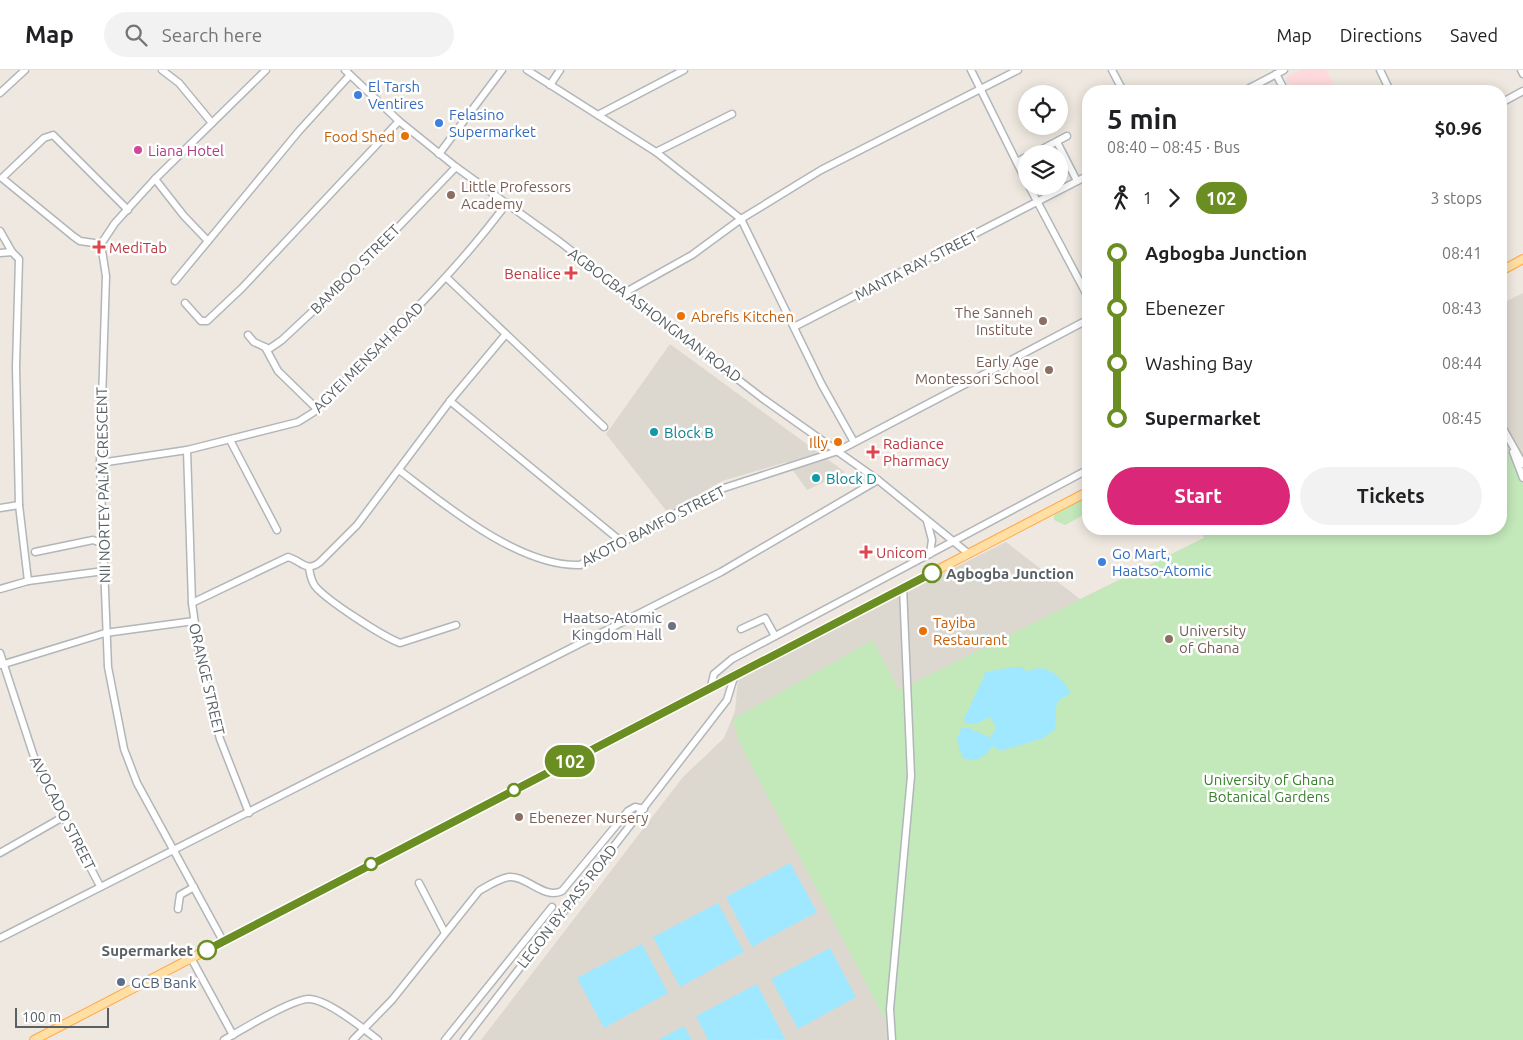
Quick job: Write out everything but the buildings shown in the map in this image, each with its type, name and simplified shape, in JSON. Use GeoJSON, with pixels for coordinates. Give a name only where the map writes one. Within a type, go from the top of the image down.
{"type":"FeatureCollection","features":[{"type":"Feature","properties":{"kind":"main road"},"geometry":{"type":"LineString","coordinates":[[1507,268],[1523,260]]}},
{"type":"Feature","properties":{"kind":"main road"},"geometry":{"type":"LineString","coordinates":[[34,1040],[711,686],[1082,495]]}},
{"type":"Feature","properties":{"kind":"street"},"geometry":{"type":"LineString","coordinates":[[0,94],[25,70]]}},
{"type":"Feature","properties":{"kind":"street"},"geometry":{"type":"LineString","coordinates":[[162,70],[180,83],[212,123]]}},
{"type":"Feature","properties":{"kind":"street"},"geometry":{"type":"LineString","coordinates":[[128,210],[53,135],[44,138],[1,177],[80,241],[101,244],[109,231],[128,210],[155,179],[266,70]]}},
{"type":"Feature","properties":{"kind":"street"},"geometry":{"type":"LineString","coordinates":[[439,154],[502,70]]}},
{"type":"Feature","properties":{"kind":"street"},"geometry":{"type":"LineString","coordinates":[[527,70],[656,152],[741,218],[794,327],[854,442]]}},
{"type":"Feature","properties":{"kind":"street"},"geometry":{"type":"LineString","coordinates":[[550,85],[560,70]]}},
{"type":"Feature","properties":{"kind":"street"},"geometry":{"type":"LineString","coordinates":[[598,116],[684,70]]}},
{"type":"Feature","properties":{"kind":"street"},"geometry":{"type":"LineString","coordinates":[[971,70],[1017,162]]}},
{"type":"Feature","properties":{"kind":"street"},"geometry":{"type":"LineString","coordinates":[[624,293],[692,255],[741,218],[820,170],[1018,70]]}},
{"type":"Feature","properties":{"kind":"street"},"geometry":{"type":"LineString","coordinates":[[1112,70],[1120,85]]}},
{"type":"Feature","properties":{"kind":"street"},"geometry":{"type":"LineString","coordinates":[[1255,85],[1284,70]]}},
{"type":"Feature","properties":{"kind":"street"},"geometry":{"type":"LineString","coordinates":[[1380,70],[1387,85]]}},
{"type":"Feature","properties":{"kind":"street"},"geometry":{"type":"LineString","coordinates":[[1521,70],[1523,74]]}},
{"type":"Feature","properties":{"kind":"street"},"geometry":{"type":"LineString","coordinates":[[175,281],[348,72]]}},
{"type":"Feature","properties":{"kind":"street","name":"AGBOGBA ASHONGMAN ROAD"},"geometry":{"type":"LineString","coordinates":[[348,72],[399,121],[439,154],[507,203],[762,398],[878,480],[969,554]]}},
{"type":"Feature","properties":{"kind":"street"},"geometry":{"type":"LineString","coordinates":[[1276,74],[1282,85]]}},
{"type":"Feature","properties":{"kind":"street"},"geometry":{"type":"LineString","coordinates":[[1507,99],[1523,91]]}},
{"type":"Feature","properties":{"kind":"street"},"geometry":{"type":"LineString","coordinates":[[656,152],[732,114]]}},
{"type":"Feature","properties":{"kind":"street"},"geometry":{"type":"LineString","coordinates":[[185,303],[201,321],[207,321],[242,288],[399,121]]}},
{"type":"Feature","properties":{"kind":"street"},"geometry":{"type":"LineString","coordinates":[[1051,145],[1067,136]]}},
{"type":"Feature","properties":{"kind":"street"},"geometry":{"type":"LineString","coordinates":[[1057,142],[1077,181]]}},
{"type":"Feature","properties":{"kind":"street","name":"BAMBOO STREET"},"geometry":{"type":"LineString","coordinates":[[265,348],[268,349],[282,340],[359,268],[456,167]]}},
{"type":"Feature","properties":{"kind":"street","name":"MANTA RAY STREET"},"geometry":{"type":"LineString","coordinates":[[794,327],[1082,178]]}},
{"type":"Feature","properties":{"kind":"street"},"geometry":{"type":"LineString","coordinates":[[155,179],[184,216],[208,241]]}},
{"type":"Feature","properties":{"kind":"street"},"geometry":{"type":"LineString","coordinates":[[1034,195],[1082,286]]}},
{"type":"Feature","properties":{"kind":"street","name":"AGYEI MENSAH ROAD"},"geometry":{"type":"LineString","coordinates":[[100,463],[187,450],[298,422],[317,409],[447,278],[478,242],[507,203]]}},
{"type":"Feature","properties":{"kind":"street"},"geometry":{"type":"LineString","coordinates":[[0,231],[12,252],[19,259],[20,268],[16,367],[19,505],[28,581]]}},
{"type":"Feature","properties":{"kind":"street","name":"NII NORTEY PALM CRESCENT"},"geometry":{"type":"LineString","coordinates":[[101,244],[106,276],[100,463],[104,544],[105,633],[108,667],[124,749],[137,783],[223,941]]}},
{"type":"Feature","properties":{"kind":"street"},"geometry":{"type":"LineString","coordinates":[[0,253],[12,252]]}},
{"type":"Feature","properties":{"kind":"street"},"geometry":{"type":"LineString","coordinates":[[447,278],[604,427]]}},
{"type":"Feature","properties":{"kind":"street","name":"AKOTO BAMFO STREET"},"geometry":{"type":"LineString","coordinates":[[399,470],[475,527],[510,546],[557,564],[580,565],[720,489],[838,451],[1082,324]]}},
{"type":"Feature","properties":{"kind":"street"},"geometry":{"type":"LineString","coordinates":[[309,568],[320,562],[357,525],[450,401],[506,334]]}},
{"type":"Feature","properties":{"kind":"street"},"geometry":{"type":"LineString","coordinates":[[248,335],[265,348],[278,371],[317,409]]}},
{"type":"Feature","properties":{"kind":"street"},"geometry":{"type":"LineString","coordinates":[[450,401],[623,543]]}},
{"type":"Feature","properties":{"kind":"street"},"geometry":{"type":"LineString","coordinates":[[1507,436],[1523,464]]}},
{"type":"Feature","properties":{"kind":"street"},"geometry":{"type":"LineString","coordinates":[[230,440],[277,530]]}},
{"type":"Feature","properties":{"kind":"street"},"geometry":{"type":"LineString","coordinates":[[1510,441],[1523,478]]}},
{"type":"Feature","properties":{"kind":"street","name":"ORANGE STREET"},"geometry":{"type":"LineString","coordinates":[[187,450],[194,621],[212,714],[249,812]]}},
{"type":"Feature","properties":{"kind":"street"},"geometry":{"type":"LineString","coordinates":[[711,686],[714,674],[723,664],[1082,473]]}},
{"type":"Feature","properties":{"kind":"street"},"geometry":{"type":"LineString","coordinates":[[0,938],[721,572],[878,480]]}},
{"type":"Feature","properties":{"kind":"street"},"geometry":{"type":"LineString","coordinates":[[0,508],[19,505]]}},
{"type":"Feature","properties":{"kind":"street"},"geometry":{"type":"LineString","coordinates":[[927,520],[932,540],[930,554]]}},
{"type":"Feature","properties":{"kind":"street"},"geometry":{"type":"LineString","coordinates":[[35,552],[93,540],[104,544]]}},
{"type":"Feature","properties":{"kind":"street"},"geometry":{"type":"LineString","coordinates":[[192,603],[288,557],[309,568]]}},
{"type":"Feature","properties":{"kind":"street"},"geometry":{"type":"LineString","coordinates":[[309,568],[312,583],[318,590],[360,620],[400,643],[456,625]]}},
{"type":"Feature","properties":{"kind":"street"},"geometry":{"type":"LineString","coordinates":[[0,589],[28,581],[104,571]]}},
{"type":"Feature","properties":{"kind":"street"},"geometry":{"type":"LineString","coordinates":[[892,1040],[890,1009],[911,776],[903,587]]}},
{"type":"Feature","properties":{"kind":"street"},"geometry":{"type":"LineString","coordinates":[[741,629],[765,618],[775,636]]}},
{"type":"Feature","properties":{"kind":"street"},"geometry":{"type":"LineString","coordinates":[[2,665],[105,633],[194,621]]}},
{"type":"Feature","properties":{"kind":"street","name":"AVOCADO STREET"},"geometry":{"type":"LineString","coordinates":[[0,653],[2,665],[36,766],[100,886]]}},
{"type":"Feature","properties":{"kind":"street","name":"LEGON BY-PASS ROAD"},"geometry":{"type":"LineString","coordinates":[[464,1040],[728,700],[735,674]]}},
{"type":"Feature","properties":{"kind":"street"},"geometry":{"type":"LineString","coordinates":[[353,1040],[392,1000],[479,891],[497,880],[511,877],[550,893],[562,890],[628,811],[635,807],[644,809]]}},
{"type":"Feature","properties":{"kind":"street"},"geometry":{"type":"LineString","coordinates":[[0,853],[63,818]]}},
{"type":"Feature","properties":{"kind":"street"},"geometry":{"type":"LineString","coordinates":[[419,883],[445,933]]}},
{"type":"Feature","properties":{"kind":"street"},"geometry":{"type":"LineString","coordinates":[[178,909],[180,895],[194,887]]}},
{"type":"Feature","properties":{"kind":"street"},"geometry":{"type":"LineString","coordinates":[[445,1040],[552,907]]}},
{"type":"Feature","properties":{"kind":"street"},"geometry":{"type":"LineString","coordinates":[[191,958],[233,1035]]}},
{"type":"Feature","properties":{"kind":"street"},"geometry":{"type":"LineString","coordinates":[[224,1040],[294,1003],[309,999],[324,1003],[378,1040]]}},
{"type":"Feature","properties":{"kind":"shaded area"},"geometry":{"type":"Polygon","coordinates":[[[1300,70],[1326,70],[1334,85],[1290,85],[1286,78],[1300,70]]]}},
{"type":"Feature","properties":{"kind":"shaded area","name":"University of Ghana Botanical Gardens"},"geometry":{"type":"Polygon","coordinates":[[[1523,293],[1523,1040],[481,1040],[683,777],[724,738],[735,711],[738,679],[1006,542],[1080,599],[1206,537],[1280,535],[1507,535],[1507,301],[1523,293]]]}},
{"type":"Feature","properties":{"kind":"shaded area"},"geometry":{"type":"Polygon","coordinates":[[[670,344],[845,472],[807,490],[787,462],[722,481],[668,513],[606,434],[670,344]]]}},
{"type":"Feature","properties":{"kind":"green space","name":"University of Ghana Botanical Gardens"},"geometry":{"type":"Polygon","coordinates":[[[1507,452],[1523,483],[1523,1040],[896,1040],[739,742],[733,719],[873,640],[899,690],[1204,538],[1203,535],[1507,535],[1507,452]]]}},
{"type":"Feature","properties":{"kind":"green space"},"geometry":{"type":"Polygon","coordinates":[[[1082,500],[1082,516],[1065,525],[1054,520],[1054,515],[1082,500]]]}},
{"type":"Feature","properties":{"kind":"water"},"geometry":{"type":"Polygon","coordinates":[[[1023,667],[1027,672],[1040,668],[1052,672],[1071,693],[1059,700],[1056,707],[1055,729],[1044,738],[1000,751],[992,746],[979,758],[971,760],[962,757],[957,739],[962,728],[969,728],[991,738],[996,727],[990,717],[976,724],[966,723],[964,719],[986,672],[1023,667]]]}},
{"type":"Feature","properties":{"kind":"water"},"geometry":{"type":"Polygon","coordinates":[[[790,863],[817,912],[752,947],[726,897],[790,863]]]}},
{"type":"Feature","properties":{"kind":"water"},"geometry":{"type":"Polygon","coordinates":[[[718,903],[744,952],[680,987],[653,937],[718,903]]]}},
{"type":"Feature","properties":{"kind":"water"},"geometry":{"type":"Polygon","coordinates":[[[642,944],[668,993],[604,1028],[577,978],[642,944]]]}},
{"type":"Feature","properties":{"kind":"water"},"geometry":{"type":"Polygon","coordinates":[[[830,948],[856,997],[798,1029],[771,979],[830,948]]]}},
{"type":"Feature","properties":{"kind":"water"},"geometry":{"type":"Polygon","coordinates":[[[757,984],[785,1039],[708,1040],[696,1016],[757,984]]]}},
{"type":"Feature","properties":{"kind":"water"},"geometry":{"type":"Polygon","coordinates":[[[684,1026],[692,1040],[658,1040],[684,1026]]]}},
{"type":"Feature","properties":{"kind":"bus line","name":"102"},"geometry":{"type":"LineString","coordinates":[[207,950],[802,638],[932,573]]}},
{"type":"Feature","properties":{"kind":"place","name":"El Tarsh Ventires"},"geometry":{"type":"Point","coordinates":[358,95]}},
{"type":"Feature","properties":{"kind":"place","name":"Felasino Supermarket"},"geometry":{"type":"Point","coordinates":[439,123]}},
{"type":"Feature","properties":{"kind":"place","name":"Food Shed"},"geometry":{"type":"Point","coordinates":[405,136]}},
{"type":"Feature","properties":{"kind":"place","name":"Liana Hotel"},"geometry":{"type":"Point","coordinates":[138,150]}},
{"type":"Feature","properties":{"kind":"place","name":"Little Professors Academy"},"geometry":{"type":"Point","coordinates":[451,195]}},
{"type":"Feature","properties":{"kind":"place","name":"MediTab"},"geometry":{"type":"Point","coordinates":[99,247]}},
{"type":"Feature","properties":{"kind":"place","name":"Benalice"},"geometry":{"type":"Point","coordinates":[571,273]}},
{"type":"Feature","properties":{"kind":"place","name":"Abrefis Kitchen"},"geometry":{"type":"Point","coordinates":[681,316]}},
{"type":"Feature","properties":{"kind":"place","name":"The Sanneh Institute"},"geometry":{"type":"Point","coordinates":[1043,321]}},
{"type":"Feature","properties":{"kind":"place","name":"Early Age Montessori School"},"geometry":{"type":"Point","coordinates":[1049,370]}},
{"type":"Feature","properties":{"kind":"place","name":"Block B"},"geometry":{"type":"Point","coordinates":[654,432]}},
{"type":"Feature","properties":{"kind":"place","name":"Illy"},"geometry":{"type":"Point","coordinates":[838,442]}},
{"type":"Feature","properties":{"kind":"place","name":"Radiance Pharmacy"},"geometry":{"type":"Point","coordinates":[873,452]}},
{"type":"Feature","properties":{"kind":"place","name":"Block D"},"geometry":{"type":"Point","coordinates":[816,478]}},
{"type":"Feature","properties":{"kind":"place","name":"Unicom"},"geometry":{"type":"Point","coordinates":[866,552]}},
{"type":"Feature","properties":{"kind":"place","name":"Go Mart, Haatso-Atomic"},"geometry":{"type":"Point","coordinates":[1102,562]}},
{"type":"Feature","properties":{"kind":"place","name":"Agbogba Junction"},"geometry":{"type":"Point","coordinates":[932,573]}},
{"type":"Feature","properties":{"kind":"place","name":"Haatso-Atomic Kingdom Hall"},"geometry":{"type":"Point","coordinates":[672,626]}},
{"type":"Feature","properties":{"kind":"place","name":"Tayiba Restaurant"},"geometry":{"type":"Point","coordinates":[923,631]}},
{"type":"Feature","properties":{"kind":"place","name":"University of Ghana"},"geometry":{"type":"Point","coordinates":[1169,639]}},
{"type":"Feature","properties":{"kind":"place","name":"Ebenezer Nursery"},"geometry":{"type":"Point","coordinates":[519,817]}},
{"type":"Feature","properties":{"kind":"place","name":"Supermarket"},"geometry":{"type":"Point","coordinates":[207,950]}},
{"type":"Feature","properties":{"kind":"place","name":"GCB Bank"},"geometry":{"type":"Point","coordinates":[121,982]}}]}
